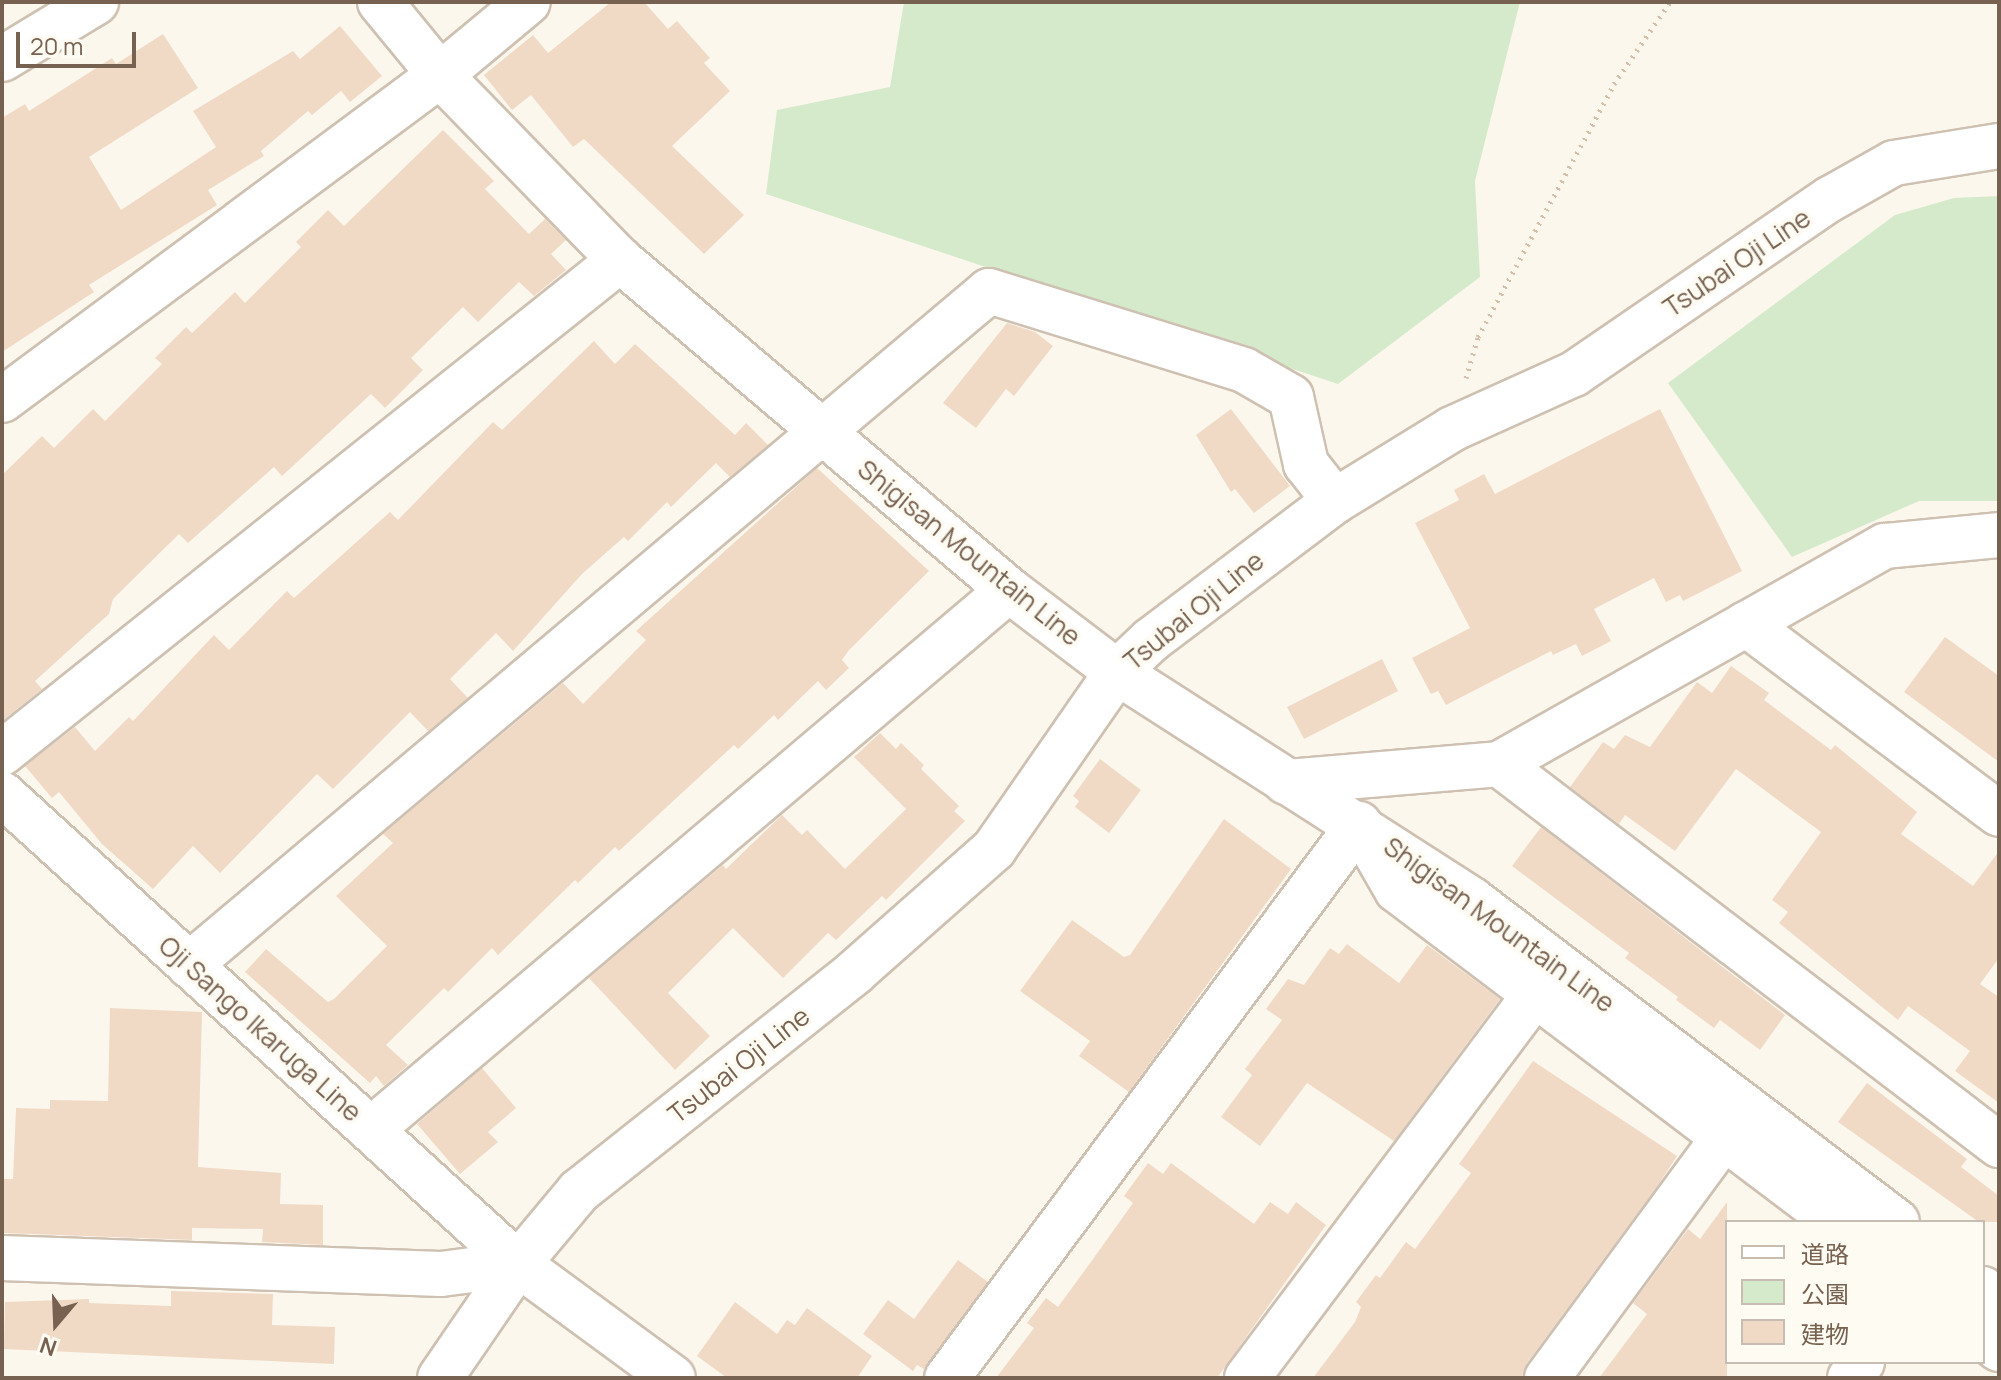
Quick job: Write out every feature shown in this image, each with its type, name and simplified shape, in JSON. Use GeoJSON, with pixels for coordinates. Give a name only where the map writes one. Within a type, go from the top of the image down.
{"type":"FeatureCollection","features":[{"type":"Feature","properties":{"kind":"street"},"geometry":{"type":"LineString","coordinates":[[2,59],[96,2]]}},
{"type":"Feature","properties":{"kind":"street","name":"Shigisan Mountain Line"},"geometry":{"type":"LineString","coordinates":[[380,2],[440,75],[620,260],[1009,590],[1117,672],[1286,782],[1359,824],[1472,900],[1894,1220]]}},
{"type":"Feature","properties":{"kind":"street"},"geometry":{"type":"LineString","coordinates":[[2,400],[440,75],[528,2]]}},
{"type":"Feature","properties":{"kind":"street","name":"Tsubai Oji Line"},"geometry":{"type":"LineString","coordinates":[[440,1378],[518,1264],[579,1191],[855,972],[994,849],[1117,672],[1151,640],[1335,501],[1452,429],[1574,374],[1830,199],[1894,163],[1999,146]]}},
{"type":"Feature","properties":{"kind":"street"},"geometry":{"type":"LineString","coordinates":[[2,753],[620,260]]}},
{"type":"Feature","properties":{"kind":"street"},"geometry":{"type":"LineString","coordinates":[[189,965],[825,434],[989,291],[1244,370],[1291,397],[1306,464],[1335,501]]}},
{"type":"Feature","properties":{"kind":"street"},"geometry":{"type":"LineString","coordinates":[[1286,782],[1499,764],[1885,546],[1999,535]]}},
{"type":"Feature","properties":{"kind":"street"},"geometry":{"type":"LineString","coordinates":[[372,1129],[1009,590]]}},
{"type":"Feature","properties":{"kind":"street"},"geometry":{"type":"LineString","coordinates":[[1746,624],[1999,814]]}},
{"type":"Feature","properties":{"kind":"street"},"geometry":{"type":"LineString","coordinates":[[1499,764],[1999,1145]]}},
{"type":"Feature","properties":{"kind":"street","name":"Oji Sango Ikaruga Line"},"geometry":{"type":"LineString","coordinates":[[8,812],[189,965],[518,1264],[657,1373]]}},
{"type":"Feature","properties":{"kind":"street"},"geometry":{"type":"LineString","coordinates":[[947,1378],[1359,824],[1397,890],[1833,1220]]}},
{"type":"Feature","properties":{"kind":"street"},"geometry":{"type":"LineString","coordinates":[[1247,1378],[1535,994]]}},
{"type":"Feature","properties":{"kind":"street"},"geometry":{"type":"LineString","coordinates":[[1547,1378],[1725,1136]]}},
{"type":"Feature","properties":{"kind":"street"},"geometry":{"type":"LineString","coordinates":[[2,1258],[441,1274],[518,1264]]}},
{"type":"Feature","properties":{"kind":"path"},"geometry":{"type":"LineString","coordinates":[[1452,429],[1478,337],[1614,84],[1670,2]]}},
{"type":"Feature","properties":{"kind":"green space"},"geometry":{"type":"Polygon","coordinates":[[[904,2],[1520,2],[1475,181],[1480,277],[1338,384],[766,194],[777,110],[890,87],[904,2]]]}},
{"type":"Feature","properties":{"kind":"green space"},"geometry":{"type":"Polygon","coordinates":[[[1999,196],[1999,501],[1919,501],[1792,557],[1668,383],[1895,215],[1954,198],[1999,196]]]}},
{"type":"Feature","properties":{"kind":"building"},"geometry":{"type":"Polygon","coordinates":[[[611,2],[644,2],[668,29],[677,21],[710,58],[704,63],[730,91],[672,146],[744,215],[704,254],[584,139],[573,147],[531,95],[512,110],[484,75],[533,35],[548,53],[611,2]]]}},
{"type":"Feature","properties":{"kind":"building"},"geometry":{"type":"Polygon","coordinates":[[[340,26],[382,76],[350,102],[341,91],[312,115],[308,111],[261,151],[264,156],[208,190],[217,205],[89,285],[94,292],[2,352],[2,118],[25,104],[29,111],[112,58],[116,64],[163,34],[198,88],[89,157],[121,210],[216,147],[193,111],[293,51],[300,59],[340,26]]]}},
{"type":"Feature","properties":{"kind":"building"},"geometry":{"type":"Polygon","coordinates":[[[443,130],[494,181],[485,189],[529,234],[545,219],[566,240],[551,254],[566,270],[534,296],[519,282],[478,322],[463,307],[411,358],[423,370],[385,408],[371,394],[282,476],[274,467],[188,543],[179,534],[113,599],[109,614],[35,681],[42,689],[2,721],[2,475],[42,436],[54,448],[93,409],[105,421],[162,364],[155,358],[186,327],[192,333],[235,292],[245,303],[301,247],[296,242],[328,210],[344,226],[443,130]]]}},
{"type":"Feature","properties":{"kind":"building"},"geometry":{"type":"Polygon","coordinates":[[[1007,323],[1035,332],[1053,346],[1014,396],[1006,389],[976,428],[943,403],[1007,323]]]}},
{"type":"Feature","properties":{"kind":"building"},"geometry":{"type":"Polygon","coordinates":[[[594,341],[615,364],[635,344],[735,435],[746,423],[768,445],[730,477],[716,463],[671,507],[667,502],[628,541],[624,537],[582,574],[513,651],[496,633],[450,679],[468,698],[428,731],[410,712],[333,789],[317,774],[220,873],[193,846],[153,889],[102,844],[59,792],[52,798],[25,766],[75,727],[95,751],[129,717],[133,721],[214,635],[229,650],[287,591],[294,598],[390,512],[398,520],[493,422],[502,430],[594,341]]]}},
{"type":"Feature","properties":{"kind":"building"},"geometry":{"type":"Polygon","coordinates":[[[1231,409],[1290,486],[1254,513],[1235,489],[1231,492],[1196,435],[1231,409]]]}},
{"type":"Feature","properties":{"kind":"building"},"geometry":{"type":"Polygon","coordinates":[[[1660,409],[1742,571],[1683,601],[1680,595],[1666,602],[1654,578],[1594,609],[1611,641],[1582,656],[1576,644],[1553,655],[1551,651],[1446,705],[1438,691],[1431,694],[1412,658],[1470,628],[1415,523],[1459,500],[1454,490],[1484,474],[1495,494],[1660,409]]]}},
{"type":"Feature","properties":{"kind":"building"},"geometry":{"type":"Polygon","coordinates":[[[817,468],[929,571],[849,650],[842,660],[849,668],[826,690],[818,681],[778,720],[774,715],[738,749],[734,745],[619,851],[615,847],[578,883],[575,880],[498,955],[492,948],[448,992],[444,988],[386,1045],[408,1065],[384,1086],[376,1076],[370,1083],[245,972],[266,949],[328,1002],[334,999],[387,946],[336,896],[393,843],[383,834],[563,683],[583,704],[646,640],[636,631],[817,468]]]}},
{"type":"Feature","properties":{"kind":"building"},"geometry":{"type":"Polygon","coordinates":[[[1945,637],[1999,676],[1999,762],[1904,692],[1945,637]]]}},
{"type":"Feature","properties":{"kind":"building"},"geometry":{"type":"Polygon","coordinates":[[[1382,659],[1398,691],[1304,739],[1287,707],[1382,659]]]}},
{"type":"Feature","properties":{"kind":"building"},"geometry":{"type":"Polygon","coordinates":[[[1731,666],[1769,693],[1764,700],[1831,750],[1835,745],[1917,812],[1901,834],[1973,886],[1999,851],[1999,958],[1980,984],[1999,997],[1999,1103],[1955,1071],[1970,1051],[1908,1006],[1898,1020],[1779,923],[1788,912],[1772,900],[1821,832],[1736,769],[1675,851],[1625,815],[1619,824],[1570,787],[1603,742],[1614,749],[1625,735],[1650,747],[1697,682],[1712,693],[1731,666]]]}},
{"type":"Feature","properties":{"kind":"building"},"geometry":{"type":"Polygon","coordinates":[[[880,733],[896,749],[901,743],[924,765],[921,769],[959,806],[954,811],[965,821],[886,900],[882,896],[836,940],[828,933],[783,978],[733,928],[668,993],[710,1036],[675,1070],[589,978],[723,865],[726,869],[782,815],[802,835],[807,830],[845,869],[906,809],[854,757],[880,733]]]}},
{"type":"Feature","properties":{"kind":"building"},"geometry":{"type":"Polygon","coordinates":[[[1100,759],[1141,790],[1109,833],[1075,807],[1079,801],[1073,796],[1100,759]]]}},
{"type":"Feature","properties":{"kind":"building"},"geometry":{"type":"Polygon","coordinates":[[[1224,819],[1291,869],[1129,1092],[1079,1056],[1090,1041],[1020,991],[1072,920],[1124,957],[1130,955],[1224,819]]]}},
{"type":"Feature","properties":{"kind":"building"},"geometry":{"type":"Polygon","coordinates":[[[1541,827],[1785,1015],[1760,1050],[1720,1020],[1714,1028],[1676,1000],[1678,997],[1625,958],[1629,953],[1512,866],[1541,827]]]}},
{"type":"Feature","properties":{"kind":"building"},"geometry":{"type":"Polygon","coordinates":[[[1347,944],[1399,983],[1427,945],[1500,999],[1394,1141],[1307,1083],[1260,1146],[1221,1117],[1252,1075],[1245,1069],[1282,1020],[1266,1009],[1288,979],[1304,985],[1330,948],[1339,954],[1347,944]]]}},
{"type":"Feature","properties":{"kind":"building"},"geometry":{"type":"Polygon","coordinates":[[[110,1008],[202,1012],[198,1167],[281,1173],[280,1204],[323,1205],[323,1245],[262,1242],[263,1229],[192,1228],[192,1240],[4,1233],[2,1179],[13,1179],[16,1108],[50,1109],[50,1100],[108,1101],[110,1008]]]}},
{"type":"Feature","properties":{"kind":"building"},"geometry":{"type":"Polygon","coordinates":[[[1533,1061],[1677,1156],[1658,1185],[1527,1363],[1522,1378],[1313,1378],[1355,1322],[1361,1307],[1356,1302],[1376,1275],[1380,1278],[1406,1242],[1415,1249],[1471,1173],[1459,1164],[1533,1061]]]}},
{"type":"Feature","properties":{"kind":"building"},"geometry":{"type":"Polygon","coordinates":[[[482,1068],[516,1108],[488,1132],[498,1142],[460,1174],[417,1124],[482,1068]]]}},
{"type":"Feature","properties":{"kind":"building"},"geometry":{"type":"Polygon","coordinates":[[[1867,1083],[1967,1159],[1961,1167],[1999,1196],[1999,1222],[1976,1220],[1838,1122],[1867,1083]]]}},
{"type":"Feature","properties":{"kind":"building"},"geometry":{"type":"Polygon","coordinates":[[[1148,1163],[1163,1174],[1171,1163],[1254,1224],[1270,1202],[1288,1214],[1296,1202],[1326,1225],[1217,1378],[996,1378],[1034,1328],[1027,1323],[1046,1298],[1058,1307],[1133,1203],[1124,1196],[1148,1163]]]}},
{"type":"Feature","properties":{"kind":"building"},"geometry":{"type":"Polygon","coordinates":[[[1727,1202],[1727,1378],[1599,1378],[1647,1314],[1633,1303],[1688,1229],[1700,1239],[1727,1202]]]}},
{"type":"Feature","properties":{"kind":"building"},"geometry":{"type":"Polygon","coordinates":[[[958,1260],[988,1282],[924,1369],[917,1365],[913,1371],[863,1334],[888,1300],[914,1319],[958,1260]]]}},
{"type":"Feature","properties":{"kind":"building"},"geometry":{"type":"Polygon","coordinates":[[[171,1291],[273,1294],[272,1325],[335,1327],[334,1364],[4,1349],[5,1302],[89,1299],[89,1303],[171,1306],[171,1291]]]}},
{"type":"Feature","properties":{"kind":"building"},"geometry":{"type":"Polygon","coordinates":[[[735,1302],[777,1334],[787,1320],[795,1325],[807,1308],[872,1356],[857,1378],[727,1378],[697,1356],[735,1302]]]}}]}
